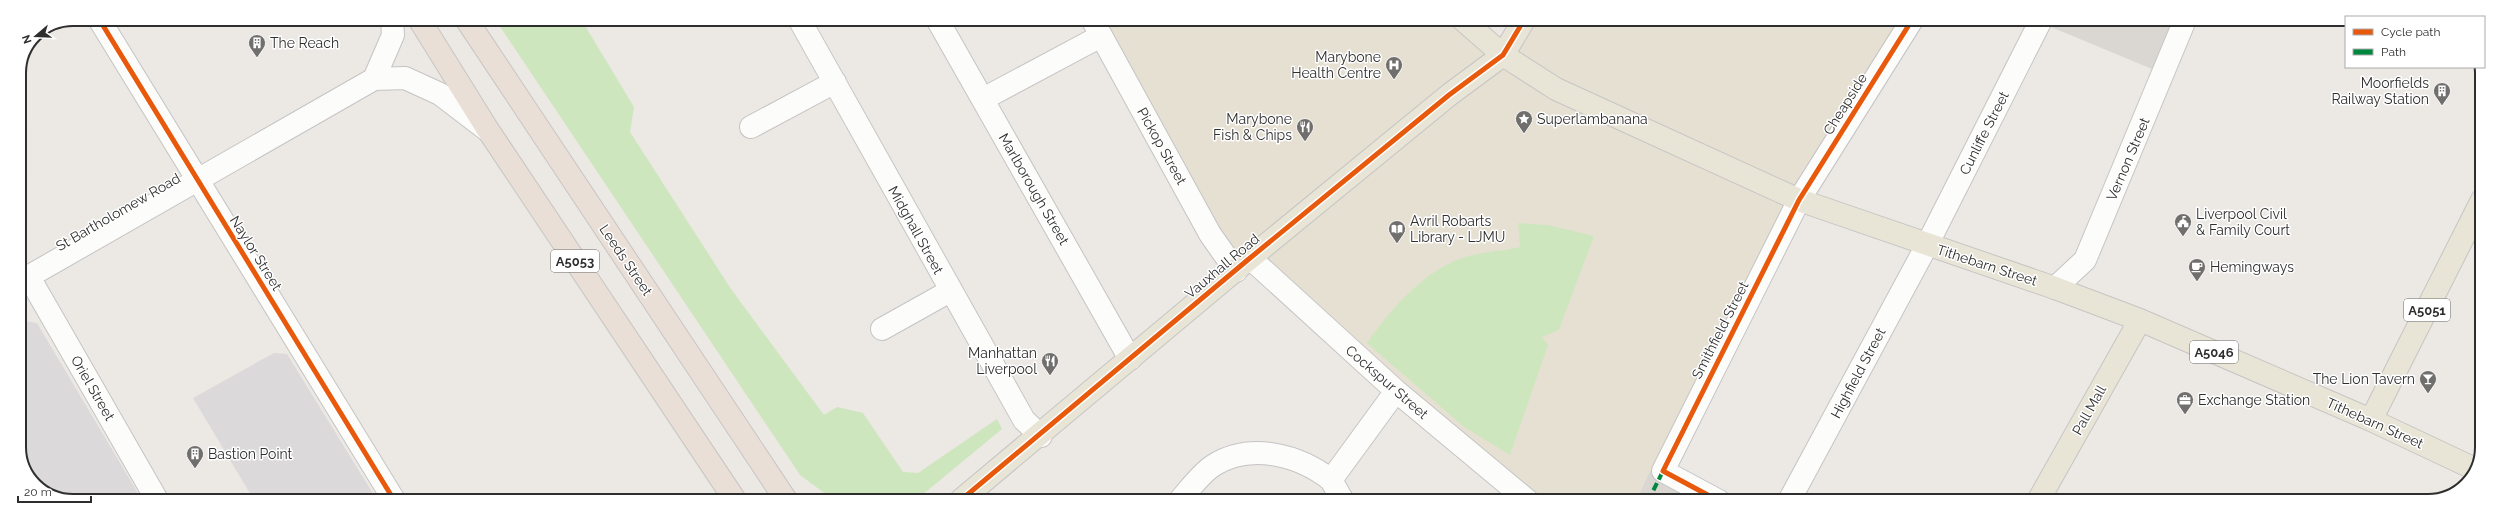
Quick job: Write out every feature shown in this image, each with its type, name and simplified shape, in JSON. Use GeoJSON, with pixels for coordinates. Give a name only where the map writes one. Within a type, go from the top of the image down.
{"type":"FeatureCollection","features":[{"type":"Feature","properties":{"kind":"highway","name":"A5053"},"geometry":{"type":"LineString","coordinates":[[423,26],[488,130],[732,494]]}},
{"type":"Feature","properties":{"kind":"highway","name":"Leeds Street"},"geometry":{"type":"LineString","coordinates":[[471,26],[782,494]]}},
{"type":"Feature","properties":{"kind":"main road","name":"A5046"},"geometry":{"type":"LineString","coordinates":[[1470,26],[1502,55]]}},
{"type":"Feature","properties":{"kind":"main road"},"geometry":{"type":"LineString","coordinates":[[1502,55],[1520,26]]}},
{"type":"Feature","properties":{"kind":"main road","name":"Tithebarn Street"},"geometry":{"type":"LineString","coordinates":[[1502,55],[1556,89],[1799,200],[1927,246],[2055,288],[2140,320],[2371,420],[2470,467]]}},
{"type":"Feature","properties":{"kind":"main road","name":"Vauxhall Road"},"geometry":{"type":"LineString","coordinates":[[968,494],[1041,436],[1130,359],[1449,95],[1502,55]]}},
{"type":"Feature","properties":{"kind":"main road","name":"A5051"},"geometry":{"type":"LineString","coordinates":[[2371,420],[2475,214]]}},
{"type":"Feature","properties":{"kind":"main road","name":"Pall Mall"},"geometry":{"type":"LineString","coordinates":[[2042,494],[2140,320]]}},
{"type":"Feature","properties":{"kind":"street","name":"Naylor Street"},"geometry":{"type":"LineString","coordinates":[[103,26],[390,494]]}},
{"type":"Feature","properties":{"kind":"street"},"geometry":{"type":"LineString","coordinates":[[374,79],[393,35],[392,26]]}},
{"type":"Feature","properties":{"kind":"street","name":"Midghall Street"},"geometry":{"type":"LineString","coordinates":[[803,26],[950,291],[1024,420],[1041,436]]}},
{"type":"Feature","properties":{"kind":"street","name":"Marlborough Street"},"geometry":{"type":"LineString","coordinates":[[941,26],[1130,359]]}},
{"type":"Feature","properties":{"kind":"street","name":"Cheapside"},"geometry":{"type":"LineString","coordinates":[[1799,200],[1908,26]]}},
{"type":"Feature","properties":{"kind":"street","name":"Cunliffe Street"},"geometry":{"type":"LineString","coordinates":[[1927,246],[2038,26]]}},
{"type":"Feature","properties":{"kind":"street","name":"Vernon Street"},"geometry":{"type":"LineString","coordinates":[[2055,288],[2085,260],[2182,26]]}},
{"type":"Feature","properties":{"kind":"street"},"geometry":{"type":"LineString","coordinates":[[983,100],[1096,28]]}},
{"type":"Feature","properties":{"kind":"street","name":"Pickop Street"},"geometry":{"type":"LineString","coordinates":[[1096,28],[1210,234],[1243,265]]}},
{"type":"Feature","properties":{"kind":"street","name":"St Bartholomew Road"},"geometry":{"type":"LineString","coordinates":[[26,278],[374,79],[405,78],[440,94],[488,130]]}},
{"type":"Feature","properties":{"kind":"street"},"geometry":{"type":"LineString","coordinates":[[751,127],[835,82]]}},
{"type":"Feature","properties":{"kind":"street","name":"Smithfield Street"},"geometry":{"type":"LineString","coordinates":[[1706,494],[1663,471],[1799,200]]}},
{"type":"Feature","properties":{"kind":"street","name":"Highfield Street"},"geometry":{"type":"LineString","coordinates":[[1793,494],[1927,246]]}},
{"type":"Feature","properties":{"kind":"street","name":"Cockspur Street"},"geometry":{"type":"LineString","coordinates":[[1243,265],[1520,494]]}},
{"type":"Feature","properties":{"kind":"street","name":"Oriel Street"},"geometry":{"type":"LineString","coordinates":[[26,282],[153,494]]}},
{"type":"Feature","properties":{"kind":"street"},"geometry":{"type":"LineString","coordinates":[[882,329],[950,291]]}},
{"type":"Feature","properties":{"kind":"street"},"geometry":{"type":"LineString","coordinates":[[1331,480],[1396,391]]}},
{"type":"Feature","properties":{"kind":"street"},"geometry":{"type":"LineString","coordinates":[[1186,494],[1213,465],[1240,454],[1287,456],[1314,467],[1331,480],[1339,494]]}},
{"type":"Feature","properties":{"kind":"shaded area"},"geometry":{"type":"Polygon","coordinates":[[[1096,26],[1470,26],[1502,55],[1520,26],[1908,26],[1799,200],[1663,471],[1650,471],[1639,494],[1520,494],[1250,258],[1236,271],[1096,26]]]}},
{"type":"Feature","properties":{"kind":"shaded area"},"geometry":{"type":"Polygon","coordinates":[[[2049,26],[2183,26],[2164,74],[2049,26]]]}},
{"type":"Feature","properties":{"kind":"shaded area"},"geometry":{"type":"Polygon","coordinates":[[[26,321],[37,323],[138,494],[64,493],[49,488],[34,473],[26,450],[26,321]]]}},
{"type":"Feature","properties":{"kind":"shaded area"},"geometry":{"type":"Polygon","coordinates":[[[274,353],[287,354],[373,494],[250,494],[193,398],[274,353]]]}},
{"type":"Feature","properties":{"kind":"shaded area"},"geometry":{"type":"Polygon","coordinates":[[[1650,471],[1663,471],[1706,494],[1639,494],[1650,471]]]}},
{"type":"Feature","properties":{"kind":"green space"},"geometry":{"type":"Polygon","coordinates":[[[500,26],[585,26],[634,107],[630,132],[731,289],[824,415],[837,407],[863,413],[903,472],[918,473],[997,419],[1002,429],[923,494],[826,494],[800,475],[500,26]]]}},
{"type":"Feature","properties":{"kind":"green space"},"geometry":{"type":"Polygon","coordinates":[[[1518,223],[1548,225],[1594,236],[1559,330],[1542,337],[1548,345],[1510,455],[1464,427],[1367,343],[1398,304],[1422,281],[1436,271],[1465,257],[1520,247],[1518,223]]]}},
{"type":"Feature","properties":{"kind":"marked path"},"geometry":{"type":"LineString","coordinates":[[1652,494],[1663,471]]}},
{"type":"Feature","properties":{"kind":"cycle path"},"geometry":{"type":"LineString","coordinates":[[103,26],[390,494]]}},
{"type":"Feature","properties":{"kind":"cycle path"},"geometry":{"type":"LineString","coordinates":[[968,494],[1250,258],[1449,95],[1503,55],[1520,26]]}},
{"type":"Feature","properties":{"kind":"cycle path"},"geometry":{"type":"LineString","coordinates":[[1706,494],[1663,471],[1799,200],[1908,26]]}},
{"type":"Feature","properties":{"kind":"place","name":"The Reach"},"geometry":{"type":"Point","coordinates":[257,58]}},
{"type":"Feature","properties":{"kind":"place","name":"Marybone Health Centre"},"geometry":{"type":"Point","coordinates":[1394,80]}},
{"type":"Feature","properties":{"kind":"place","name":"Moorfields Railway Station"},"geometry":{"type":"Point","coordinates":[2442,106]}},
{"type":"Feature","properties":{"kind":"place","name":"Superlambanana"},"geometry":{"type":"Point","coordinates":[1524,134]}},
{"type":"Feature","properties":{"kind":"place","name":"Marybone Fish & Chips"},"geometry":{"type":"Point","coordinates":[1305,142]}},
{"type":"Feature","properties":{"kind":"place","name":"Liverpool Civil & Family Court"},"geometry":{"type":"Point","coordinates":[2183,237]}},
{"type":"Feature","properties":{"kind":"place","name":"Avril Robarts Library - LJMU"},"geometry":{"type":"Point","coordinates":[1397,244]}},
{"type":"Feature","properties":{"kind":"place","name":"Hemingways"},"geometry":{"type":"Point","coordinates":[2197,282]}},
{"type":"Feature","properties":{"kind":"place","name":"Manhattan Liverpool"},"geometry":{"type":"Point","coordinates":[1050,376]}},
{"type":"Feature","properties":{"kind":"place","name":"The Lion Tavern"},"geometry":{"type":"Point","coordinates":[2428,394]}},
{"type":"Feature","properties":{"kind":"place","name":"Exchange Station"},"geometry":{"type":"Point","coordinates":[2185,415]}},
{"type":"Feature","properties":{"kind":"place","name":"Bastion Point"},"geometry":{"type":"Point","coordinates":[195,469]}}]}
